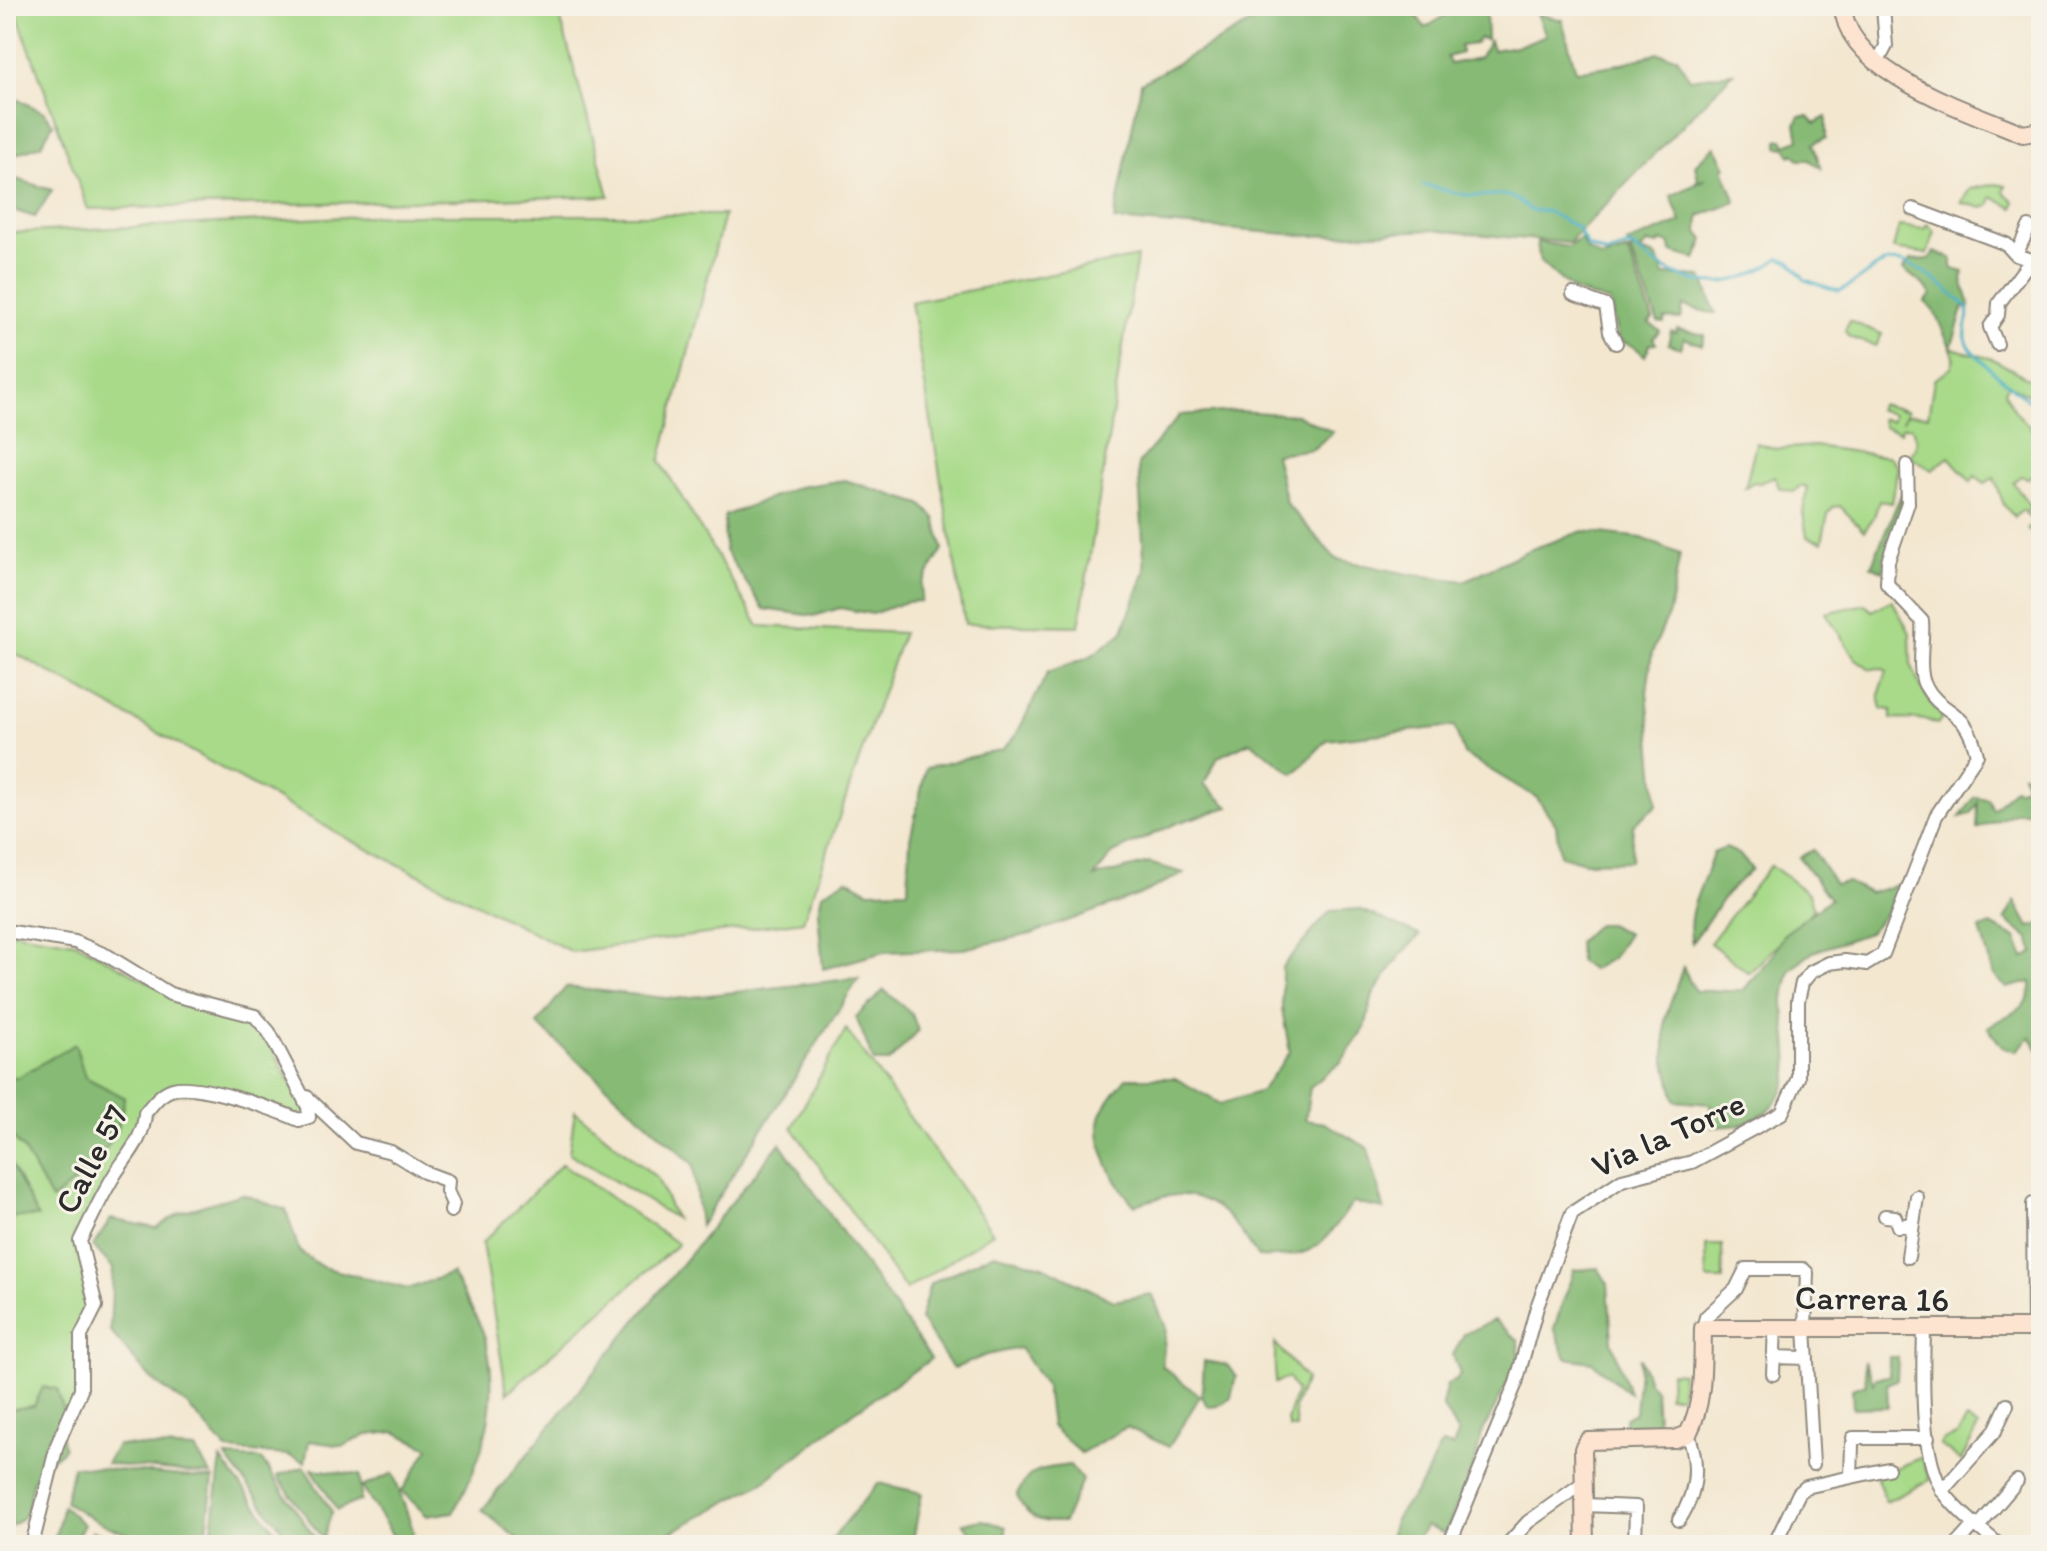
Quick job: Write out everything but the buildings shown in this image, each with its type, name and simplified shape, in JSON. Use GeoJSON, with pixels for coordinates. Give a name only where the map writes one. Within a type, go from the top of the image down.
{"type":"FeatureCollection","features":[{"type":"Feature","properties":{"kind":"street"},"geometry":{"type":"LineString","coordinates":[[1843,6],[1848,27],[1877,63],[1916,88],[2023,134],[2038,132]]}},
{"type":"Feature","properties":{"kind":"street"},"geometry":{"type":"LineString","coordinates":[[1877,63],[1886,46],[1883,6]]}},
{"type":"Feature","properties":{"kind":"street"},"geometry":{"type":"LineString","coordinates":[[1913,209],[2006,244],[2016,255],[2036,262],[1999,303],[1998,315],[1990,327],[1997,344]]}},
{"type":"Feature","properties":{"kind":"street"},"geometry":{"type":"LineString","coordinates":[[2016,255],[2029,227]]}},
{"type":"Feature","properties":{"kind":"street"},"geometry":{"type":"LineString","coordinates":[[1573,294],[1606,306],[1610,332],[1616,343]]}},
{"type":"Feature","properties":{"kind":"street","name":"Via la Torre"},"geometry":{"type":"LineString","coordinates":[[1449,1545],[1516,1381],[1537,1307],[1572,1213],[1620,1180],[1636,1173],[1692,1162],[1782,1113],[1798,1078],[1798,1001],[1802,983],[1811,972],[1829,963],[1845,961],[1867,964],[1883,954],[1936,816],[1977,755],[1965,720],[1935,698],[1923,682],[1922,621],[1887,584],[1888,561],[1908,503],[1907,465]]}},
{"type":"Feature","properties":{"kind":"street"},"geometry":{"type":"LineString","coordinates":[[6,931],[75,942],[108,956],[170,994],[255,1016],[262,1021],[308,1108]]}},
{"type":"Feature","properties":{"kind":"street","name":"Calle 57"},"geometry":{"type":"LineString","coordinates":[[32,1545],[57,1445],[81,1390],[81,1336],[96,1306],[80,1241],[115,1175],[138,1140],[145,1125],[145,1113],[160,1096],[178,1088],[263,1105],[299,1120],[309,1117],[308,1108]]}},
{"type":"Feature","properties":{"kind":"street"},"geometry":{"type":"LineString","coordinates":[[308,1108],[307,1097],[356,1143],[391,1152],[424,1172],[448,1181],[447,1191],[453,1204],[451,1211]]}},
{"type":"Feature","properties":{"kind":"street"},"geometry":{"type":"LineString","coordinates":[[1908,1257],[1908,1246],[1913,1240],[1910,1216],[1917,1197]]}},
{"type":"Feature","properties":{"kind":"street"},"geometry":{"type":"LineString","coordinates":[[2033,1204],[2037,1238],[2038,1328]]}},
{"type":"Feature","properties":{"kind":"street"},"geometry":{"type":"LineString","coordinates":[[1885,1216],[1895,1217],[1898,1226],[1910,1216]]}},
{"type":"Feature","properties":{"kind":"street"},"geometry":{"type":"LineString","coordinates":[[1585,1545],[1583,1449],[1588,1441],[1675,1439],[1688,1434],[1697,1417],[1706,1317],[1736,1289],[1746,1269],[1752,1267],[1803,1269],[1807,1273],[1805,1328],[1813,1464]]}},
{"type":"Feature","properties":{"kind":"street"},"geometry":{"type":"LineString","coordinates":[[1773,1374],[1775,1327]]}},
{"type":"Feature","properties":{"kind":"street","name":"Carrera 16"},"geometry":{"type":"LineString","coordinates":[[1703,1328],[2038,1328]]}},
{"type":"Feature","properties":{"kind":"street"},"geometry":{"type":"LineString","coordinates":[[1924,1330],[1922,1395],[1928,1438],[1942,1491],[1999,1545]]}},
{"type":"Feature","properties":{"kind":"street"},"geometry":{"type":"LineString","coordinates":[[1773,1357],[1807,1358]]}},
{"type":"Feature","properties":{"kind":"street"},"geometry":{"type":"LineString","coordinates":[[1942,1491],[2001,1422],[2007,1405]]}},
{"type":"Feature","properties":{"kind":"street"},"geometry":{"type":"LineString","coordinates":[[1679,1520],[1691,1503],[1695,1488],[1694,1447],[1688,1434]]}},
{"type":"Feature","properties":{"kind":"street"},"geometry":{"type":"LineString","coordinates":[[1851,1477],[1852,1441],[1928,1438]]}},
{"type":"Feature","properties":{"kind":"street"},"geometry":{"type":"LineString","coordinates":[[1774,1545],[1799,1493],[1806,1487],[1888,1469]]}},
{"type":"Feature","properties":{"kind":"street"},"geometry":{"type":"LineString","coordinates":[[1956,1545],[2017,1481]]}},
{"type":"Feature","properties":{"kind":"street"},"geometry":{"type":"LineString","coordinates":[[1507,1545],[1528,1522],[1583,1483]]}},
{"type":"Feature","properties":{"kind":"street"},"geometry":{"type":"LineString","coordinates":[[1584,1505],[1636,1507],[1635,1545]]}},
{"type":"Feature","properties":{"kind":"green space"},"geometry":{"type":"Polygon","coordinates":[[[14,6],[557,6],[609,196],[88,209],[14,6]]]}},
{"type":"Feature","properties":{"kind":"green space"},"geometry":{"type":"Polygon","coordinates":[[[1282,6],[1400,6],[1403,11],[1427,6],[1417,16],[1425,28],[1461,6],[1501,6],[1486,12],[1487,40],[1480,38],[1475,44],[1460,46],[1461,53],[1447,57],[1450,64],[1479,58],[1490,41],[1493,50],[1521,45],[1546,35],[1537,14],[1562,20],[1576,71],[1620,64],[1658,53],[1677,57],[1690,79],[1733,73],[1569,243],[1433,230],[1312,236],[1114,220],[1141,83],[1282,6]]]}},
{"type":"Feature","properties":{"kind":"green space"},"geometry":{"type":"Polygon","coordinates":[[[6,94],[44,112],[53,124],[41,145],[16,154],[6,152],[6,94]]]}},
{"type":"Feature","properties":{"kind":"green space"},"geometry":{"type":"Polygon","coordinates":[[[1800,116],[1809,116],[1815,123],[1826,117],[1826,138],[1813,144],[1821,168],[1809,160],[1800,160],[1794,153],[1791,156],[1786,148],[1778,147],[1778,140],[1783,139],[1786,145],[1799,140],[1796,124],[1800,116]]]}},
{"type":"Feature","properties":{"kind":"green space"},"geometry":{"type":"Polygon","coordinates":[[[1715,146],[1726,167],[1723,169],[1736,202],[1699,216],[1698,232],[1704,240],[1696,259],[1671,252],[1670,244],[1661,241],[1658,245],[1648,243],[1640,251],[1656,256],[1664,275],[1702,277],[1716,314],[1683,306],[1681,319],[1665,318],[1664,323],[1658,322],[1630,250],[1635,250],[1627,243],[1681,222],[1671,196],[1706,179],[1694,184],[1698,179],[1695,165],[1715,146]]]}},
{"type":"Feature","properties":{"kind":"green space"},"geometry":{"type":"Polygon","coordinates":[[[6,176],[52,190],[35,217],[6,208],[6,176]]]}},
{"type":"Feature","properties":{"kind":"green space"},"geometry":{"type":"Polygon","coordinates":[[[1996,184],[2006,186],[2003,191],[2015,201],[2013,208],[1992,197],[1989,206],[1982,208],[1961,202],[1970,189],[1996,184]]]}},
{"type":"Feature","properties":{"kind":"green space"},"geometry":{"type":"Polygon","coordinates":[[[389,215],[724,215],[660,461],[759,626],[903,633],[803,921],[572,952],[350,840],[6,648],[6,233],[389,215]]]}},
{"type":"Feature","properties":{"kind":"green space"},"geometry":{"type":"Polygon","coordinates":[[[1927,224],[1935,232],[1927,254],[1893,249],[1899,226],[1924,229],[1927,224]]]}},
{"type":"Feature","properties":{"kind":"green space"},"geometry":{"type":"Polygon","coordinates":[[[1581,238],[1586,249],[1602,258],[1628,251],[1653,319],[1649,323],[1660,331],[1653,338],[1656,344],[1650,344],[1645,356],[1635,347],[1618,340],[1610,302],[1574,291],[1540,262],[1537,242],[1568,247],[1581,238]]]}},
{"type":"Feature","properties":{"kind":"green space"},"geometry":{"type":"Polygon","coordinates":[[[1934,252],[1952,258],[1952,269],[1964,272],[1962,280],[1970,305],[1967,310],[1964,306],[1951,348],[1933,309],[1925,302],[1931,295],[1926,287],[1903,269],[1911,260],[1929,259],[1934,252]]]}},
{"type":"Feature","properties":{"kind":"green space"},"geometry":{"type":"Polygon","coordinates":[[[1137,257],[1079,626],[965,624],[911,302],[1137,257]]]}},
{"type":"Feature","properties":{"kind":"green space"},"geometry":{"type":"Polygon","coordinates":[[[1849,321],[1882,334],[1876,346],[1849,337],[1845,331],[1849,321]]]}},
{"type":"Feature","properties":{"kind":"green space"},"geometry":{"type":"Polygon","coordinates":[[[1677,329],[1705,335],[1702,345],[1684,338],[1681,348],[1668,344],[1671,331],[1676,333],[1677,329]]]}},
{"type":"Feature","properties":{"kind":"green space"},"geometry":{"type":"Polygon","coordinates":[[[1951,348],[1993,359],[2031,380],[2041,376],[2041,386],[2032,397],[2009,384],[2005,391],[2018,414],[2037,434],[2041,432],[2041,500],[2032,476],[2027,479],[2022,476],[2013,482],[2030,506],[2026,513],[2038,526],[2041,524],[2041,543],[2027,529],[2033,522],[2023,510],[2014,517],[2004,505],[1994,478],[1985,483],[1975,476],[1971,482],[1949,457],[1932,470],[1909,456],[1916,442],[1912,427],[1902,427],[1901,432],[1884,427],[1881,419],[1892,421],[1893,414],[1878,410],[1880,404],[1907,411],[1902,422],[1907,414],[1928,416],[1934,380],[1951,368],[1954,357],[1951,348]]]}},
{"type":"Feature","properties":{"kind":"green space"},"geometry":{"type":"Polygon","coordinates":[[[1238,411],[1297,415],[1333,432],[1313,449],[1275,454],[1286,503],[1336,559],[1408,574],[1464,581],[1529,550],[1583,531],[1642,538],[1680,554],[1669,613],[1652,653],[1647,692],[1657,805],[1633,825],[1631,861],[1585,862],[1560,855],[1556,825],[1537,798],[1464,754],[1454,726],[1327,740],[1294,774],[1250,742],[1218,757],[1204,784],[1229,807],[1177,823],[1113,853],[1094,877],[1149,863],[1184,873],[1139,895],[1031,934],[963,949],[884,952],[823,969],[818,912],[822,894],[847,879],[869,891],[908,890],[910,839],[926,768],[1003,749],[1016,735],[1048,672],[1091,656],[1122,633],[1145,571],[1138,464],[1180,415],[1238,411]]]}},
{"type":"Feature","properties":{"kind":"green space"},"geometry":{"type":"Polygon","coordinates":[[[1756,443],[1778,449],[1814,446],[1890,457],[1898,466],[1892,503],[1879,501],[1874,517],[1864,531],[1840,506],[1833,507],[1828,514],[1822,542],[1807,537],[1803,513],[1807,488],[1800,486],[1794,492],[1779,488],[1775,476],[1760,483],[1753,482],[1745,488],[1756,443]]]}},
{"type":"Feature","properties":{"kind":"green space"},"geometry":{"type":"Polygon","coordinates":[[[845,480],[921,504],[935,518],[943,549],[922,584],[921,601],[906,602],[872,614],[840,608],[814,616],[764,609],[725,551],[724,516],[798,487],[845,480]]]}},
{"type":"Feature","properties":{"kind":"green space"},"geometry":{"type":"Polygon","coordinates":[[[1904,488],[1899,524],[1882,571],[1871,566],[1904,488]]]}},
{"type":"Feature","properties":{"kind":"green space"},"geometry":{"type":"Polygon","coordinates":[[[1892,600],[1910,633],[1911,663],[1920,686],[1942,718],[1937,724],[1927,720],[1891,719],[1892,710],[1882,709],[1879,695],[1887,671],[1870,669],[1855,658],[1826,613],[1865,604],[1872,611],[1892,600]]]}},
{"type":"Feature","properties":{"kind":"green space"},"geometry":{"type":"Polygon","coordinates":[[[2041,761],[2041,812],[2017,812],[1977,829],[1978,803],[1971,814],[1960,817],[1975,797],[1988,799],[1993,810],[2014,788],[2017,790],[2027,785],[2022,774],[2034,775],[2041,761]]]}},
{"type":"Feature","properties":{"kind":"green space"},"geometry":{"type":"Polygon","coordinates":[[[1726,848],[1739,854],[1752,869],[1726,894],[1692,943],[1691,919],[1696,897],[1713,853],[1726,848]]]}},
{"type":"Feature","properties":{"kind":"green space"},"geometry":{"type":"Polygon","coordinates":[[[1813,850],[1835,884],[1847,882],[1870,893],[1901,884],[1888,911],[1869,933],[1813,952],[1790,970],[1784,1001],[1788,1069],[1786,1084],[1779,1098],[1767,1111],[1749,1122],[1712,1127],[1710,1104],[1675,1101],[1665,1058],[1665,1019],[1683,967],[1695,991],[1743,991],[1774,953],[1783,935],[1830,899],[1799,857],[1813,850]]]}},
{"type":"Feature","properties":{"kind":"green space"},"geometry":{"type":"Polygon","coordinates":[[[1771,865],[1809,894],[1814,909],[1749,973],[1710,943],[1771,865]]]}},
{"type":"Feature","properties":{"kind":"green space"},"geometry":{"type":"Polygon","coordinates":[[[2015,901],[2029,927],[2041,924],[2041,1069],[2039,1050],[2030,1037],[2016,1051],[2002,1047],[1988,1027],[2024,1004],[2031,991],[2031,982],[2006,988],[1993,974],[1980,929],[1991,925],[2016,938],[2024,958],[2034,952],[2029,939],[2005,919],[2015,901]]]}},
{"type":"Feature","properties":{"kind":"green space"},"geometry":{"type":"Polygon","coordinates":[[[1359,909],[1420,935],[1399,957],[1373,995],[1365,1028],[1341,1062],[1310,1087],[1305,1120],[1324,1123],[1368,1148],[1384,1209],[1353,1203],[1315,1247],[1293,1255],[1258,1257],[1235,1224],[1204,1200],[1172,1195],[1134,1205],[1110,1169],[1100,1138],[1101,1114],[1113,1095],[1126,1078],[1175,1078],[1221,1104],[1261,1091],[1290,1052],[1282,1010],[1282,967],[1330,911],[1359,909]]]}},
{"type":"Feature","properties":{"kind":"green space"},"geometry":{"type":"Polygon","coordinates":[[[1597,924],[1608,924],[1628,934],[1612,958],[1591,970],[1579,961],[1578,942],[1597,924]]]}},
{"type":"Feature","properties":{"kind":"green space"},"geometry":{"type":"Polygon","coordinates":[[[6,931],[75,942],[170,994],[255,1016],[309,1117],[202,1092],[160,1096],[80,1241],[96,1306],[81,1337],[81,1390],[65,1417],[57,1389],[43,1388],[34,1406],[6,1410],[6,931]]]}},
{"type":"Feature","properties":{"kind":"green space"},"geometry":{"type":"Polygon","coordinates":[[[859,978],[700,1226],[693,1164],[537,1024],[566,987],[674,999],[859,978]]]}},
{"type":"Feature","properties":{"kind":"green space"},"geometry":{"type":"Polygon","coordinates":[[[884,990],[912,1014],[918,1031],[889,1062],[874,1062],[856,1017],[884,990]]]}},
{"type":"Feature","properties":{"kind":"green space"},"geometry":{"type":"Polygon","coordinates":[[[846,1029],[993,1233],[906,1290],[792,1127],[846,1029]]]}},
{"type":"Feature","properties":{"kind":"green space"},"geometry":{"type":"Polygon","coordinates":[[[75,1044],[85,1077],[124,1097],[122,1114],[100,1157],[51,1200],[23,1149],[6,1130],[6,1077],[18,1077],[75,1044]]]}},
{"type":"Feature","properties":{"kind":"green space"},"geometry":{"type":"Polygon","coordinates":[[[575,1111],[657,1178],[675,1218],[569,1153],[575,1111]]]}},
{"type":"Feature","properties":{"kind":"green space"},"geometry":{"type":"Polygon","coordinates":[[[780,1143],[931,1359],[854,1412],[762,1483],[648,1545],[525,1545],[482,1510],[780,1143]]]}},
{"type":"Feature","properties":{"kind":"green space"},"geometry":{"type":"Polygon","coordinates":[[[6,1163],[10,1163],[38,1217],[15,1217],[6,1225],[6,1163]]]}},
{"type":"Feature","properties":{"kind":"green space"},"geometry":{"type":"Polygon","coordinates":[[[562,1164],[678,1244],[507,1393],[482,1243],[562,1164]]]}},
{"type":"Feature","properties":{"kind":"green space"},"geometry":{"type":"Polygon","coordinates":[[[242,1194],[286,1210],[299,1251],[322,1267],[408,1289],[452,1273],[485,1337],[491,1367],[486,1432],[473,1473],[453,1512],[427,1516],[402,1491],[429,1448],[395,1432],[367,1435],[343,1446],[309,1441],[305,1462],[287,1455],[227,1450],[188,1406],[151,1379],[110,1331],[113,1268],[93,1246],[111,1219],[156,1228],[181,1212],[242,1194]]]}},
{"type":"Feature","properties":{"kind":"green space"},"geometry":{"type":"Polygon","coordinates":[[[1706,1245],[1722,1245],[1723,1280],[1707,1280],[1706,1245]]]}},
{"type":"Feature","properties":{"kind":"green space"},"geometry":{"type":"Polygon","coordinates":[[[994,1253],[1043,1266],[1114,1301],[1152,1294],[1166,1328],[1162,1366],[1200,1396],[1169,1447],[1127,1427],[1081,1453],[1051,1426],[1046,1387],[1020,1348],[986,1355],[953,1369],[920,1319],[930,1284],[994,1253]]]}},
{"type":"Feature","properties":{"kind":"green space"},"geometry":{"type":"Polygon","coordinates":[[[1598,1268],[1608,1284],[1612,1342],[1629,1393],[1592,1362],[1566,1358],[1554,1328],[1574,1270],[1598,1268]]]}},
{"type":"Feature","properties":{"kind":"green space"},"geometry":{"type":"Polygon","coordinates":[[[1494,1320],[1518,1340],[1519,1360],[1482,1433],[1475,1462],[1445,1534],[1426,1526],[1413,1545],[1392,1545],[1391,1534],[1397,1517],[1420,1486],[1442,1444],[1453,1447],[1458,1434],[1442,1405],[1447,1384],[1457,1380],[1460,1374],[1453,1355],[1464,1334],[1494,1320]]]}},
{"type":"Feature","properties":{"kind":"green space"},"geometry":{"type":"Polygon","coordinates":[[[1275,1343],[1306,1379],[1294,1407],[1296,1428],[1289,1428],[1287,1420],[1296,1391],[1288,1378],[1275,1383],[1275,1343]]]}},
{"type":"Feature","properties":{"kind":"green space"},"geometry":{"type":"Polygon","coordinates":[[[1889,1357],[1898,1357],[1897,1379],[1887,1384],[1888,1407],[1853,1408],[1852,1389],[1866,1384],[1864,1361],[1874,1383],[1876,1378],[1889,1376],[1889,1357]]]}},
{"type":"Feature","properties":{"kind":"green space"},"geometry":{"type":"Polygon","coordinates":[[[1640,1358],[1648,1381],[1655,1390],[1658,1434],[1625,1434],[1625,1418],[1635,1413],[1640,1358]]]}},
{"type":"Feature","properties":{"kind":"green space"},"geometry":{"type":"Polygon","coordinates":[[[1204,1361],[1227,1365],[1236,1376],[1231,1397],[1218,1406],[1209,1407],[1202,1397],[1204,1361]]]}},
{"type":"Feature","properties":{"kind":"green space"},"geometry":{"type":"Polygon","coordinates":[[[1671,1372],[1682,1373],[1681,1396],[1668,1396],[1671,1372]]]}},
{"type":"Feature","properties":{"kind":"green space"},"geometry":{"type":"Polygon","coordinates":[[[43,1387],[57,1389],[65,1417],[61,1434],[64,1449],[35,1476],[27,1511],[6,1528],[6,1410],[34,1406],[43,1387]]]}},
{"type":"Feature","properties":{"kind":"green space"},"geometry":{"type":"Polygon","coordinates":[[[1967,1419],[1978,1427],[1961,1461],[1940,1445],[1943,1440],[1957,1436],[1967,1419]]]}},
{"type":"Feature","properties":{"kind":"green space"},"geometry":{"type":"Polygon","coordinates":[[[117,1445],[195,1449],[211,1475],[106,1464],[117,1445]]]}},
{"type":"Feature","properties":{"kind":"green space"},"geometry":{"type":"Polygon","coordinates":[[[226,1457],[261,1459],[320,1545],[294,1545],[226,1457]]]}},
{"type":"Feature","properties":{"kind":"green space"},"geometry":{"type":"Polygon","coordinates":[[[1922,1457],[1930,1480],[1886,1502],[1876,1476],[1922,1457]]]}},
{"type":"Feature","properties":{"kind":"green space"},"geometry":{"type":"Polygon","coordinates":[[[221,1459],[286,1545],[210,1545],[221,1459]]]}},
{"type":"Feature","properties":{"kind":"green space"},"geometry":{"type":"Polygon","coordinates":[[[1070,1465],[1082,1480],[1064,1522],[1048,1522],[1030,1515],[1017,1496],[1026,1479],[1043,1469],[1070,1465]]]}},
{"type":"Feature","properties":{"kind":"green space"},"geometry":{"type":"Polygon","coordinates":[[[73,1466],[213,1479],[205,1545],[148,1540],[82,1513],[65,1502],[73,1466]]]}},
{"type":"Feature","properties":{"kind":"green space"},"geometry":{"type":"Polygon","coordinates":[[[304,1467],[332,1512],[323,1539],[277,1476],[304,1467]]]}},
{"type":"Feature","properties":{"kind":"green space"},"geometry":{"type":"Polygon","coordinates":[[[312,1469],[360,1475],[361,1500],[337,1510],[312,1469]]]}},
{"type":"Feature","properties":{"kind":"green space"},"geometry":{"type":"Polygon","coordinates":[[[393,1473],[414,1533],[398,1544],[362,1487],[393,1473]]]}},
{"type":"Feature","properties":{"kind":"green space"},"geometry":{"type":"Polygon","coordinates":[[[878,1483],[922,1493],[912,1545],[827,1545],[878,1483]]]}},
{"type":"Feature","properties":{"kind":"green space"},"geometry":{"type":"Polygon","coordinates":[[[63,1506],[84,1525],[71,1545],[53,1545],[63,1506]]]}},
{"type":"Feature","properties":{"kind":"green space"},"geometry":{"type":"Polygon","coordinates":[[[983,1520],[1006,1527],[1006,1545],[972,1545],[974,1537],[963,1523],[983,1520]]]}},
{"type":"Feature","properties":{"kind":"green space"},"geometry":{"type":"Polygon","coordinates":[[[92,1531],[142,1545],[93,1545],[92,1531]]]}},
{"type":"Feature","properties":{"kind":"waterway"},"geometry":{"type":"LineString","coordinates":[[1423,185],[1467,195],[1514,198],[1531,211],[1547,211],[1578,228],[1587,246],[1607,254],[1630,246],[1667,270],[1702,282],[1720,283],[1739,279],[1779,258],[1791,262],[1805,280],[1839,291],[1887,262],[1908,264],[1930,276],[1967,307],[1966,339],[1970,347],[1999,376],[2041,410]]}}]}
